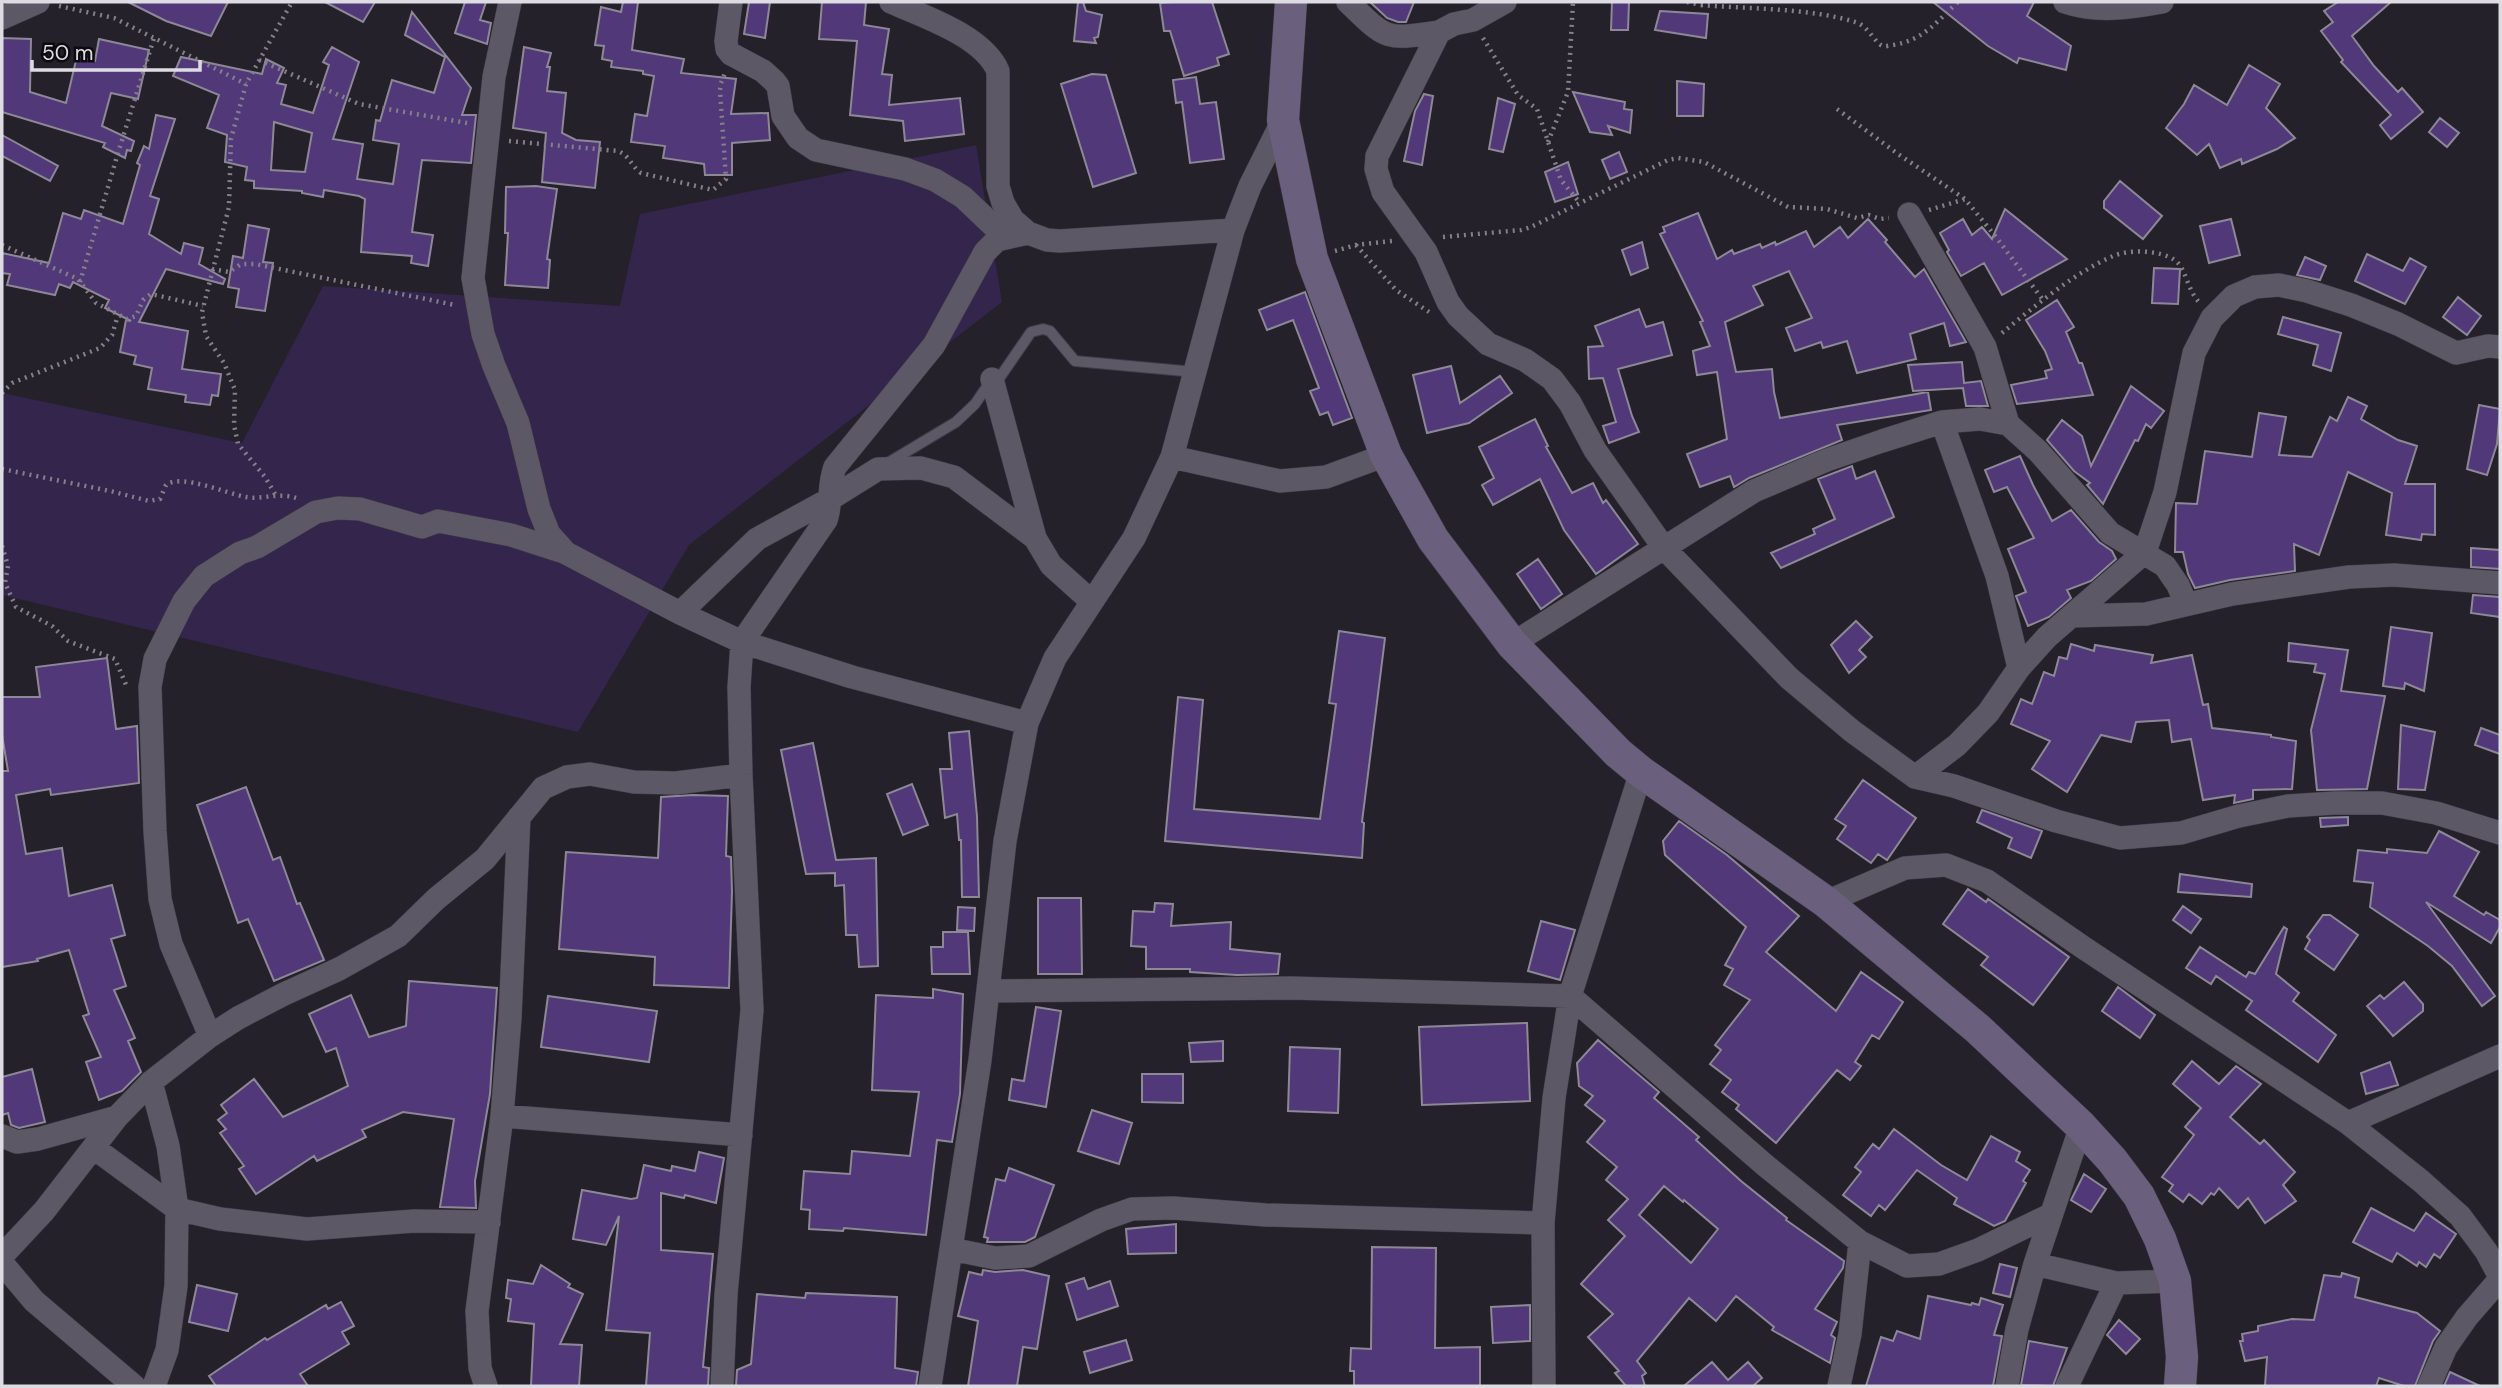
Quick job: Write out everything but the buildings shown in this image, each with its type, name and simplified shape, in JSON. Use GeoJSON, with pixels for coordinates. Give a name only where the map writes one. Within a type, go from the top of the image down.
{"type":"FeatureCollection","features":[{"type":"Feature","properties":{"kind":"street"},"geometry":{"type":"LineString","coordinates":[[2,18],[38,2]]}},
{"type":"Feature","properties":{"kind":"street"},"geometry":{"type":"LineString","coordinates":[[510,2],[494,77],[473,278],[479,315],[494,366],[518,424],[538,509],[549,534],[566,553]]}},
{"type":"Feature","properties":{"kind":"street"},"geometry":{"type":"LineString","coordinates":[[731,2],[726,41],[731,54],[763,71],[778,86],[783,116],[798,138],[816,150],[905,169],[935,180],[963,197],[1005,237]]}},
{"type":"Feature","properties":{"kind":"street"},"geometry":{"type":"LineString","coordinates":[[891,2],[941,24],[988,52],[994,60],[998,71],[998,186],[1003,203],[1013,220],[1028,233]]}},
{"type":"Feature","properties":{"kind":"street"},"geometry":{"type":"LineString","coordinates":[[1292,2],[1283,120],[1312,259],[1386,454],[1433,538],[1512,644],[1618,753],[1826,902],[1978,1029],[2081,1126],[2140,1196],[2160,1239],[2175,1280],[2182,1357],[2180,1386]]}},
{"type":"Feature","properties":{"kind":"street"},"geometry":{"type":"LineString","coordinates":[[1349,2],[1385,35],[1408,37],[1439,32],[1454,23],[1473,20],[1505,2]]}},
{"type":"Feature","properties":{"kind":"street"},"geometry":{"type":"LineString","coordinates":[[2065,2],[2101,9],[2162,2]]}},
{"type":"Feature","properties":{"kind":"street"},"geometry":{"type":"LineString","coordinates":[[1439,32],[1377,156],[1376,169],[1383,192],[1426,252],[1443,293],[1458,316],[1488,344],[1525,360],[1552,379],[1570,403],[1595,450],[1664,548],[1789,678],[1853,731],[1915,777],[1954,786],[2056,821],[2120,838],[2181,833],[2239,816],[2288,806],[2335,803],[2382,803],[2436,813],[2500,833]]}},
{"type":"Feature","properties":{"kind":"street"},"geometry":{"type":"LineString","coordinates":[[930,1386],[980,1060],[1005,841],[1027,723],[1055,658],[1134,538],[1172,457],[1233,230],[1250,186],[1283,120]]}},
{"type":"Feature","properties":{"kind":"street"},"geometry":{"type":"LineString","coordinates":[[1909,214],[1985,347],[2008,424],[2038,451],[2110,533],[2165,566],[2178,585],[2186,604]]}},
{"type":"Feature","properties":{"kind":"street"},"geometry":{"type":"LineString","coordinates":[[722,1386],[726,1294],[752,1010],[741,775],[739,687],[742,642],[826,520],[830,478],[835,467],[934,345],[991,244],[1005,237],[1028,233],[1060,241],[1233,230]]}},
{"type":"Feature","properties":{"kind":"street"},"geometry":{"type":"LineString","coordinates":[[1915,777],[1957,745],[1988,713],[2019,668],[2071,616],[2145,552],[2165,492],[2194,352],[2212,318],[2234,296],[2255,287],[2279,285],[2351,305],[2456,352],[2488,345],[2500,347]]}},
{"type":"Feature","properties":{"kind":"street"},"geometry":{"type":"LineString","coordinates":[[992,379],[1035,538],[1051,565],[1091,601]]}},
{"type":"Feature","properties":{"kind":"street"},"geometry":{"type":"LineString","coordinates":[[1512,644],[1754,491],[1828,460],[1942,422],[1980,419],[2008,424]]}},
{"type":"Feature","properties":{"kind":"street"},"geometry":{"type":"LineString","coordinates":[[1942,422],[1997,576],[2019,668]]}},
{"type":"Feature","properties":{"kind":"street"},"geometry":{"type":"LineString","coordinates":[[1172,457],[1280,481],[1326,477],[1386,454]]}},
{"type":"Feature","properties":{"kind":"street"},"geometry":{"type":"LineString","coordinates":[[680,613],[749,545],[878,469],[921,468],[954,477],[1035,538]]}},
{"type":"Feature","properties":{"kind":"street"},"geometry":{"type":"LineString","coordinates":[[210,1035],[171,944],[160,899],[150,734],[150,687],[155,659],[178,610],[204,576],[240,553],[257,547],[316,512],[351,507],[422,527],[438,521],[511,535],[566,553],[742,642],[852,677],[1027,723]]}},
{"type":"Feature","properties":{"kind":"street"},"geometry":{"type":"LineString","coordinates":[[2071,616],[2146,614],[2232,594],[2349,577],[2394,575],[2500,583]]}},
{"type":"Feature","properties":{"kind":"street"},"geometry":{"type":"LineString","coordinates":[[1544,1386],[1543,1223],[1554,1098],[1570,996],[1641,772]]}},
{"type":"Feature","properties":{"kind":"street"},"geometry":{"type":"LineString","coordinates":[[2,1256],[44,1211],[117,1117],[151,1083],[210,1035],[285,994],[340,969],[398,936],[436,899],[485,859],[542,789],[567,777],[590,774],[634,782],[676,783],[741,775]]}},
{"type":"Feature","properties":{"kind":"street"},"geometry":{"type":"LineString","coordinates":[[486,1386],[480,1368],[477,1311],[502,1116],[510,1018],[519,817]]}},
{"type":"Feature","properties":{"kind":"street"},"geometry":{"type":"LineString","coordinates":[[1826,902],[1905,868],[1946,864],[1987,881],[2348,1123],[2421,1181],[2460,1216],[2486,1251],[2500,1278],[2446,1347],[2429,1386]]}},
{"type":"Feature","properties":{"kind":"street"},"geometry":{"type":"LineString","coordinates":[[988,991],[1291,988],[1570,996],[1766,1166],[1860,1242],[1907,1266],[1939,1264],[1978,1250],[2050,1215]]}},
{"type":"Feature","properties":{"kind":"street"},"geometry":{"type":"LineString","coordinates":[[2348,1123],[2500,1056]]}},
{"type":"Feature","properties":{"kind":"street"},"geometry":{"type":"LineString","coordinates":[[151,1083],[168,1146],[177,1209],[176,1286],[167,1350],[154,1386]]}},
{"type":"Feature","properties":{"kind":"street"},"geometry":{"type":"LineString","coordinates":[[502,1116],[741,1135]]}},
{"type":"Feature","properties":{"kind":"street"},"geometry":{"type":"LineString","coordinates":[[2,1136],[17,1142],[38,1139],[117,1117]]}},
{"type":"Feature","properties":{"kind":"street"},"geometry":{"type":"LineString","coordinates":[[2007,1386],[2017,1329],[2035,1264],[2081,1126]]}},
{"type":"Feature","properties":{"kind":"street"},"geometry":{"type":"LineString","coordinates":[[94,1148],[177,1209],[255,1225],[307,1229],[414,1222],[489,1222]]}},
{"type":"Feature","properties":{"kind":"street"},"geometry":{"type":"LineString","coordinates":[[951,1249],[995,1258],[1029,1256],[1101,1220],[1132,1209],[1173,1208],[1266,1214],[1543,1223]]}},
{"type":"Feature","properties":{"kind":"street"},"geometry":{"type":"LineString","coordinates":[[1839,1386],[1850,1334],[1860,1242]]}},
{"type":"Feature","properties":{"kind":"street"},"geometry":{"type":"LineString","coordinates":[[2,1263],[34,1301],[134,1386]]}},
{"type":"Feature","properties":{"kind":"street"},"geometry":{"type":"LineString","coordinates":[[2035,1264],[2116,1283],[2175,1280]]}},
{"type":"Feature","properties":{"kind":"street"},"geometry":{"type":"LineString","coordinates":[[2067,1386],[2116,1283]]}},
{"type":"Feature","properties":{"kind":"lane"},"geometry":{"type":"LineString","coordinates":[[878,469],[956,422],[975,404],[992,379],[996,383],[1031,332],[1043,329],[1050,331],[1075,361],[1195,372]]}},
{"type":"Feature","properties":{"kind":"path"},"geometry":{"type":"LineString","coordinates":[[38,2],[114,18],[246,84]]}},
{"type":"Feature","properties":{"kind":"path"},"geometry":{"type":"LineString","coordinates":[[275,494],[265,477],[237,444],[234,425],[235,390],[225,363],[206,336],[203,306],[229,207],[231,139],[246,84],[292,2]]}},
{"type":"Feature","properties":{"kind":"path"},"geometry":{"type":"LineString","coordinates":[[1548,143],[1567,92],[1573,2]]}},
{"type":"Feature","properties":{"kind":"path"},"geometry":{"type":"LineString","coordinates":[[1686,2],[1830,15],[1862,25],[1885,47],[1918,39],[1958,2]]}},
{"type":"Feature","properties":{"kind":"path"},"geometry":{"type":"LineString","coordinates":[[1701,5],[1710,2]]}},
{"type":"Feature","properties":{"kind":"path"},"geometry":{"type":"LineString","coordinates":[[1473,20],[1518,94],[1537,109],[1561,180],[1580,203]]}},
{"type":"Feature","properties":{"kind":"path"},"geometry":{"type":"LineString","coordinates":[[80,282],[154,38]]}},
{"type":"Feature","properties":{"kind":"path"},"geometry":{"type":"LineString","coordinates":[[259,60],[359,104],[488,133],[618,151],[630,158],[634,168],[641,173],[712,190],[726,178],[720,83],[728,71],[741,60]]}},
{"type":"Feature","properties":{"kind":"path"},"geometry":{"type":"LineString","coordinates":[[1837,109],[1965,199],[2043,300]]}},
{"type":"Feature","properties":{"kind":"path"},"geometry":{"type":"LineString","coordinates":[[1312,259],[1356,244],[1521,230],[1668,160],[1678,158],[1704,162],[1788,206],[1827,209],[1857,218],[1869,215],[1882,219],[1965,199]]}},
{"type":"Feature","properties":{"kind":"path"},"geometry":{"type":"LineString","coordinates":[[2,244],[69,274],[80,282],[90,298],[127,320],[134,318],[143,300],[151,294],[203,306]]}},
{"type":"Feature","properties":{"kind":"path"},"geometry":{"type":"LineString","coordinates":[[1356,244],[1396,290],[1431,313]]}},
{"type":"Feature","properties":{"kind":"path"},"geometry":{"type":"LineString","coordinates":[[1985,347],[2043,300],[2115,255],[2133,251],[2161,256],[2179,263],[2188,287],[2199,303],[2222,306]]}},
{"type":"Feature","properties":{"kind":"path"},"geometry":{"type":"LineString","coordinates":[[212,269],[229,272],[241,264],[254,264],[456,305],[479,315]]}},
{"type":"Feature","properties":{"kind":"path"},"geometry":{"type":"LineString","coordinates":[[2,393],[12,383],[100,348],[112,335],[118,315]]}},
{"type":"Feature","properties":{"kind":"path"},"geometry":{"type":"LineString","coordinates":[[2,469],[149,501],[159,499],[166,485],[173,481],[247,498],[275,494],[296,498],[316,512]]}},
{"type":"Feature","properties":{"kind":"path"},"geometry":{"type":"LineString","coordinates":[[2,546],[8,566],[5,583],[16,607],[52,626],[68,642],[115,659],[129,691]]}},
{"type":"Feature","properties":{"kind":"shaded area"},"geometry":{"type":"Polygon","coordinates":[[[976,145],[1002,302],[689,545],[578,732],[2,595],[2,393],[242,443],[323,286],[620,306],[640,214],[976,145]]]}}]}
